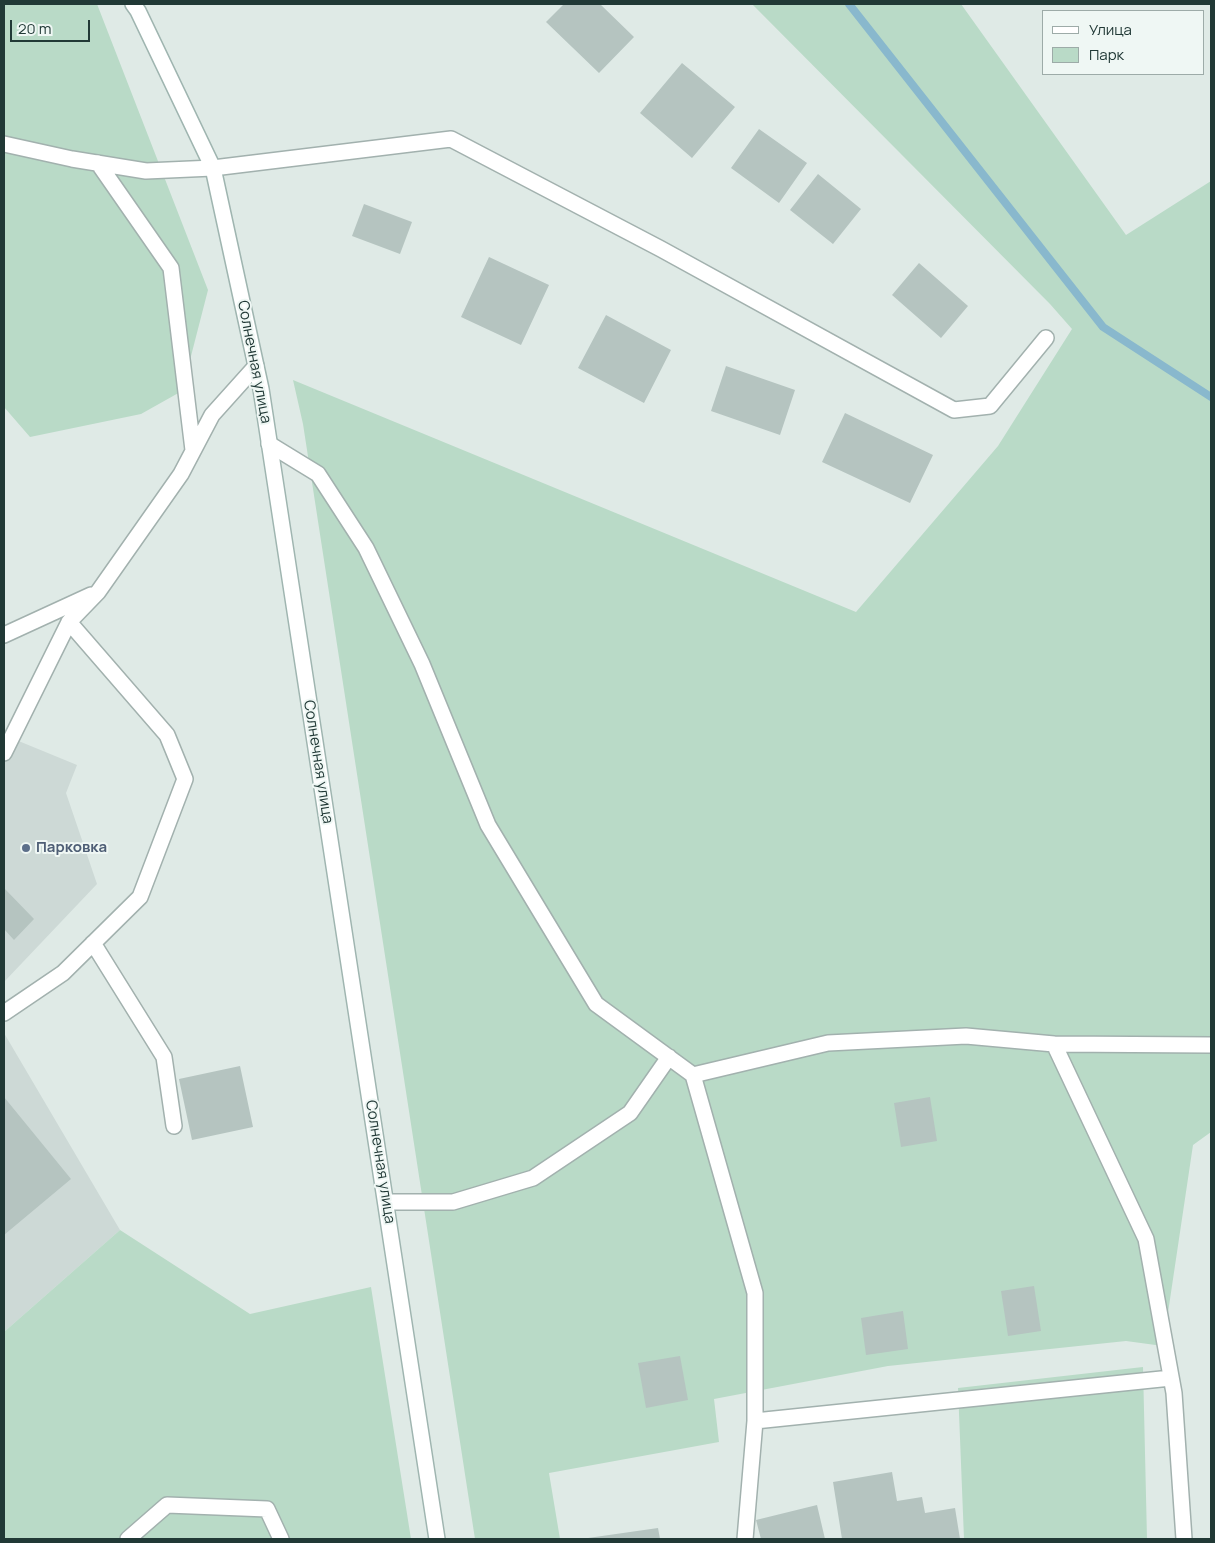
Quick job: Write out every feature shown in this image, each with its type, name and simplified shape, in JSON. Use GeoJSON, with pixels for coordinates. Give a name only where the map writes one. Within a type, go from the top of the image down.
{"type":"FeatureCollection","features":[{"type":"Feature","properties":{"kind":"street","name":"Солнечная улица"},"geometry":{"type":"LineString","coordinates":[[133,4],[213,168],[261,388],[437,1539]]}},
{"type":"Feature","properties":{"kind":"street"},"geometry":{"type":"LineString","coordinates":[[4,144],[146,171],[213,168],[451,139],[661,249],[954,410],[990,406],[1046,338]]}},
{"type":"Feature","properties":{"kind":"street"},"geometry":{"type":"LineString","coordinates":[[98,163],[171,268],[193,450]]}},
{"type":"Feature","properties":{"kind":"street"},"geometry":{"type":"LineString","coordinates":[[4,753],[68,622],[98,592],[181,474],[212,415],[256,366]]}},
{"type":"Feature","properties":{"kind":"street"},"geometry":{"type":"LineString","coordinates":[[269,444],[318,474],[366,548],[422,664],[488,825],[596,1004],[693,1075],[755,1293],[755,1420],[745,1539]]}},
{"type":"Feature","properties":{"kind":"street"},"geometry":{"type":"LineString","coordinates":[[7,632],[98,592]]}},
{"type":"Feature","properties":{"kind":"street"},"geometry":{"type":"LineString","coordinates":[[4,1013],[63,973],[140,898],[185,779],[167,735],[68,622]]}},
{"type":"Feature","properties":{"kind":"street"},"geometry":{"type":"LineString","coordinates":[[93,944],[164,1057],[174,1126]]}},
{"type":"Feature","properties":{"kind":"street"},"geometry":{"type":"LineString","coordinates":[[693,1075],[828,1043],[966,1036],[1054,1044],[1211,1045]]}},
{"type":"Feature","properties":{"kind":"street"},"geometry":{"type":"LineString","coordinates":[[1054,1044],[1146,1239],[1174,1393],[1184,1539]]}},
{"type":"Feature","properties":{"kind":"street"},"geometry":{"type":"LineString","coordinates":[[386,1202],[453,1202],[533,1178],[630,1112],[669,1057]]}},
{"type":"Feature","properties":{"kind":"street"},"geometry":{"type":"LineString","coordinates":[[755,1420],[1171,1378]]}},
{"type":"Feature","properties":{"kind":"street"},"geometry":{"type":"LineString","coordinates":[[128,1539],[167,1505],[267,1509],[281,1539]]}},
{"type":"Feature","properties":{"kind":"shaded area"},"geometry":{"type":"Polygon","coordinates":[[[4,735],[77,765],[66,793],[97,884],[4,982],[4,735]]]}},
{"type":"Feature","properties":{"kind":"shaded area"},"geometry":{"type":"Polygon","coordinates":[[[4,1033],[120,1230],[4,1332],[4,1033]]]}},
{"type":"Feature","properties":{"kind":"green space"},"geometry":{"type":"Polygon","coordinates":[[[4,4],[97,4],[208,290],[182,391],[141,414],[30,437],[4,407],[4,4]]]}},
{"type":"Feature","properties":{"kind":"green space"},"geometry":{"type":"Polygon","coordinates":[[[752,4],[961,4],[1126,235],[1211,181],[1211,1132],[1193,1145],[1163,1346],[1126,1341],[888,1366],[714,1399],[719,1442],[549,1473],[560,1539],[475,1539],[303,424],[293,380],[856,612],[998,446],[1072,329],[1050,304],[752,4]]]}},
{"type":"Feature","properties":{"kind":"green space"},"geometry":{"type":"Polygon","coordinates":[[[120,1230],[250,1314],[371,1287],[411,1539],[4,1539],[4,1332],[120,1230]]]}},
{"type":"Feature","properties":{"kind":"green space"},"geometry":{"type":"Polygon","coordinates":[[[1143,1367],[1147,1539],[964,1539],[958,1388],[1143,1367]]]}},
{"type":"Feature","properties":{"kind":"building"},"geometry":{"type":"Polygon","coordinates":[[[564,4],[600,4],[634,37],[599,73],[546,22],[564,4]]]}},
{"type":"Feature","properties":{"kind":"building"},"geometry":{"type":"Polygon","coordinates":[[[682,63],[735,107],[692,158],[640,113],[682,63]]]}},
{"type":"Feature","properties":{"kind":"building"},"geometry":{"type":"Polygon","coordinates":[[[759,129],[807,163],[779,203],[731,168],[759,129]]]}},
{"type":"Feature","properties":{"kind":"building"},"geometry":{"type":"Polygon","coordinates":[[[818,174],[861,209],[833,244],[790,210],[818,174]]]}},
{"type":"Feature","properties":{"kind":"building"},"geometry":{"type":"Polygon","coordinates":[[[364,204],[412,222],[400,254],[352,236],[364,204]]]}},
{"type":"Feature","properties":{"kind":"building"},"geometry":{"type":"Polygon","coordinates":[[[489,257],[549,285],[521,345],[461,317],[489,257]]]}},
{"type":"Feature","properties":{"kind":"building"},"geometry":{"type":"Polygon","coordinates":[[[919,263],[968,306],[941,338],[892,295],[919,263]]]}},
{"type":"Feature","properties":{"kind":"building"},"geometry":{"type":"Polygon","coordinates":[[[606,315],[671,350],[644,403],[578,368],[606,315]]]}},
{"type":"Feature","properties":{"kind":"building"},"geometry":{"type":"Polygon","coordinates":[[[726,366],[795,390],[780,435],[711,411],[726,366]]]}},
{"type":"Feature","properties":{"kind":"building"},"geometry":{"type":"Polygon","coordinates":[[[845,413],[933,455],[910,503],[822,462],[845,413]]]}},
{"type":"Feature","properties":{"kind":"building"},"geometry":{"type":"Polygon","coordinates":[[[4,888],[34,919],[14,940],[4,929],[4,888]]]}},
{"type":"Feature","properties":{"kind":"building"},"geometry":{"type":"Polygon","coordinates":[[[240,1066],[253,1127],[192,1140],[179,1079],[240,1066]]]}},
{"type":"Feature","properties":{"kind":"building"},"geometry":{"type":"Polygon","coordinates":[[[4,1097],[71,1179],[4,1235],[4,1097]]]}},
{"type":"Feature","properties":{"kind":"building"},"geometry":{"type":"Polygon","coordinates":[[[930,1097],[937,1141],[901,1147],[894,1103],[930,1097]]]}},
{"type":"Feature","properties":{"kind":"building"},"geometry":{"type":"Polygon","coordinates":[[[1034,1286],[1041,1331],[1008,1336],[1001,1291],[1034,1286]]]}},
{"type":"Feature","properties":{"kind":"building"},"geometry":{"type":"Polygon","coordinates":[[[903,1311],[908,1349],[866,1355],[861,1318],[903,1311]]]}},
{"type":"Feature","properties":{"kind":"building"},"geometry":{"type":"Polygon","coordinates":[[[680,1356],[688,1400],[646,1408],[638,1363],[680,1356]]]}},
{"type":"Feature","properties":{"kind":"building"},"geometry":{"type":"Polygon","coordinates":[[[892,1472],[897,1501],[922,1497],[925,1513],[955,1508],[960,1539],[842,1539],[833,1482],[892,1472]]]}},
{"type":"Feature","properties":{"kind":"building"},"geometry":{"type":"Polygon","coordinates":[[[817,1505],[825,1539],[761,1539],[756,1520],[817,1505]]]}},
{"type":"Feature","properties":{"kind":"building"},"geometry":{"type":"Polygon","coordinates":[[[658,1528],[660,1539],[588,1539],[588,1538],[658,1528]]]}},
{"type":"Feature","properties":{"kind":"waterway"},"geometry":{"type":"LineString","coordinates":[[849,4],[1103,327],[1211,397]]}},
{"type":"Feature","properties":{"kind":"place","name":"Парковка"},"geometry":{"type":"Point","coordinates":[26,848]}}]}
